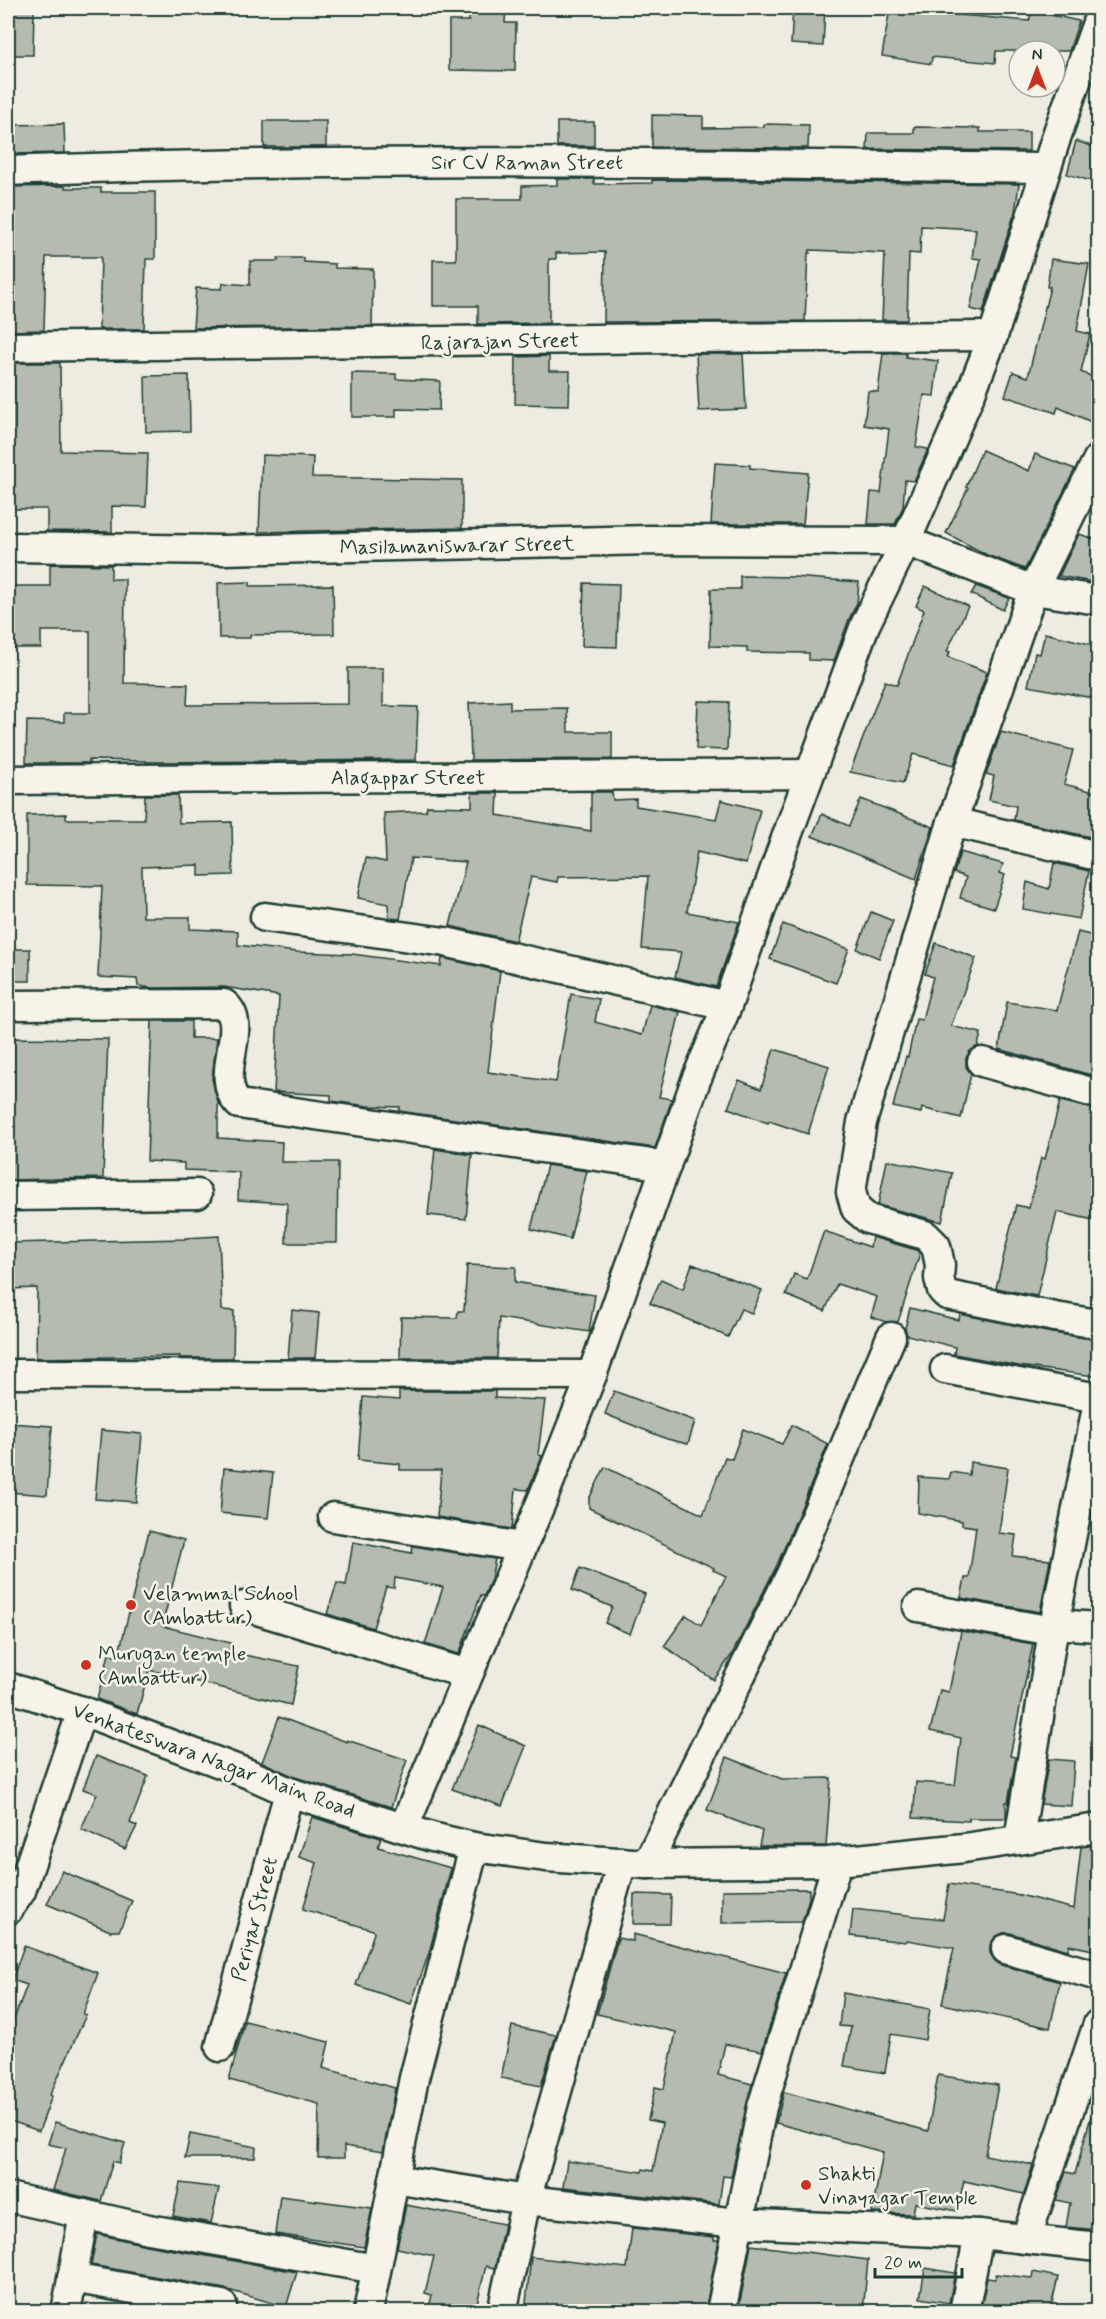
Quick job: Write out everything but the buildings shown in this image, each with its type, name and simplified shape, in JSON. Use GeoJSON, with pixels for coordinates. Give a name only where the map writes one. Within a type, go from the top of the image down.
{"type":"FeatureCollection","features":[{"type":"Feature","properties":{"kind":"street"},"geometry":{"type":"LineString","coordinates":[[404,1827],[592,1375],[696,1080],[727,1006],[809,774],[865,625],[906,541],[970,395],[993,336],[1046,168],[1098,20]]}},
{"type":"Feature","properties":{"kind":"street","name":"Sir CV Raman Street"},"geometry":{"type":"LineString","coordinates":[[8,171],[127,166],[511,161],[1046,168]]}},
{"type":"Feature","properties":{"kind":"street","name":"Rajarajan Street"},"geometry":{"type":"LineString","coordinates":[[8,347],[993,336]]}},
{"type":"Feature","properties":{"kind":"street"},"geometry":{"type":"LineString","coordinates":[[1098,459],[1033,590],[952,822],[862,1122],[851,1192],[852,1202],[856,1209],[868,1219],[925,1235],[936,1246],[940,1265],[939,1278],[942,1290],[947,1295],[1098,1324]]}},
{"type":"Feature","properties":{"kind":"street","name":"Masilamaniswarar Street"},"geometry":{"type":"LineString","coordinates":[[8,547],[223,550],[651,540],[906,541]]}},
{"type":"Feature","properties":{"kind":"street"},"geometry":{"type":"LineString","coordinates":[[906,541],[1033,590],[1098,600]]}},
{"type":"Feature","properties":{"kind":"street","name":"Alagappar Street"},"geometry":{"type":"LineString","coordinates":[[8,780],[809,774]]}},
{"type":"Feature","properties":{"kind":"street"},"geometry":{"type":"LineString","coordinates":[[952,822],[1098,856]]}},
{"type":"Feature","properties":{"kind":"street"},"geometry":{"type":"LineString","coordinates":[[265,917],[446,942],[727,1006]]}},
{"type":"Feature","properties":{"kind":"street"},"geometry":{"type":"LineString","coordinates":[[8,1005],[225,1004],[234,1022],[227,1079],[229,1090],[239,1104],[666,1166]]}},
{"type":"Feature","properties":{"kind":"street"},"geometry":{"type":"LineString","coordinates":[[982,1062],[1098,1094]]}},
{"type":"Feature","properties":{"kind":"street"},"geometry":{"type":"LineString","coordinates":[[8,1196],[197,1194]]}},
{"type":"Feature","properties":{"kind":"street"},"geometry":{"type":"LineString","coordinates":[[502,2312],[526,2200],[635,1863],[792,1572],[891,1337]]}},
{"type":"Feature","properties":{"kind":"street"},"geometry":{"type":"LineString","coordinates":[[945,1369],[1098,1400],[1095,1436],[1054,1628],[1019,1839]]}},
{"type":"Feature","properties":{"kind":"street"},"geometry":{"type":"LineString","coordinates":[[8,1374],[592,1375]]}},
{"type":"Feature","properties":{"kind":"street"},"geometry":{"type":"LineString","coordinates":[[333,1517],[522,1547]]}},
{"type":"Feature","properties":{"kind":"street"},"geometry":{"type":"LineString","coordinates":[[244,1606],[467,1674]]}},
{"type":"Feature","properties":{"kind":"street"},"geometry":{"type":"LineString","coordinates":[[918,1608],[1054,1628],[1098,1626]]}},
{"type":"Feature","properties":{"kind":"street","name":"Venkateswara Nagar Main Road"},"geometry":{"type":"LineString","coordinates":[[8,1687],[82,1711],[249,1774],[289,1792],[432,1837],[474,1847],[546,1857],[635,1863],[838,1860],[964,1848],[1098,1828]]}},
{"type":"Feature","properties":{"kind":"street"},"geometry":{"type":"LineString","coordinates":[[8,1910],[21,1891],[82,1711]]}},
{"type":"Feature","properties":{"kind":"street","name":"Periyar Street"},"geometry":{"type":"LineString","coordinates":[[220,2047],[289,1792]]}},
{"type":"Feature","properties":{"kind":"street"},"geometry":{"type":"LineString","coordinates":[[368,2312],[414,2078],[474,1847]]}},
{"type":"Feature","properties":{"kind":"street"},"geometry":{"type":"LineString","coordinates":[[721,2312],[762,2107],[838,1860]]}},
{"type":"Feature","properties":{"kind":"street"},"geometry":{"type":"LineString","coordinates":[[1006,1950],[1098,1976]]}},
{"type":"Feature","properties":{"kind":"street"},"geometry":{"type":"LineString","coordinates":[[1026,2239],[1098,2024]]}},
{"type":"Feature","properties":{"kind":"street"},"geometry":{"type":"LineString","coordinates":[[393,2179],[526,2200],[738,2223],[979,2234],[1098,2247]]}},
{"type":"Feature","properties":{"kind":"street"},"geometry":{"type":"LineString","coordinates":[[8,2196],[149,2229],[376,2269]]}},
{"type":"Feature","properties":{"kind":"street"},"geometry":{"type":"LineString","coordinates":[[66,2312],[84,2214]]}},
{"type":"Feature","properties":{"kind":"street"},"geometry":{"type":"LineString","coordinates":[[963,2312],[979,2234]]}},
{"type":"Feature","properties":{"kind":"street"},"geometry":{"type":"LineString","coordinates":[[72,2278],[222,2304]]}},
{"type":"Feature","properties":{"kind":"place","name":"Velammal School (Ambattur)"},"geometry":{"type":"Point","coordinates":[131,1605]}},
{"type":"Feature","properties":{"kind":"place","name":"Murugan temple (Ambattur)"},"geometry":{"type":"Point","coordinates":[86,1665]}},
{"type":"Feature","properties":{"kind":"place","name":"Shakti Vinayagar Temple"},"geometry":{"type":"Point","coordinates":[806,2185]}}]}
